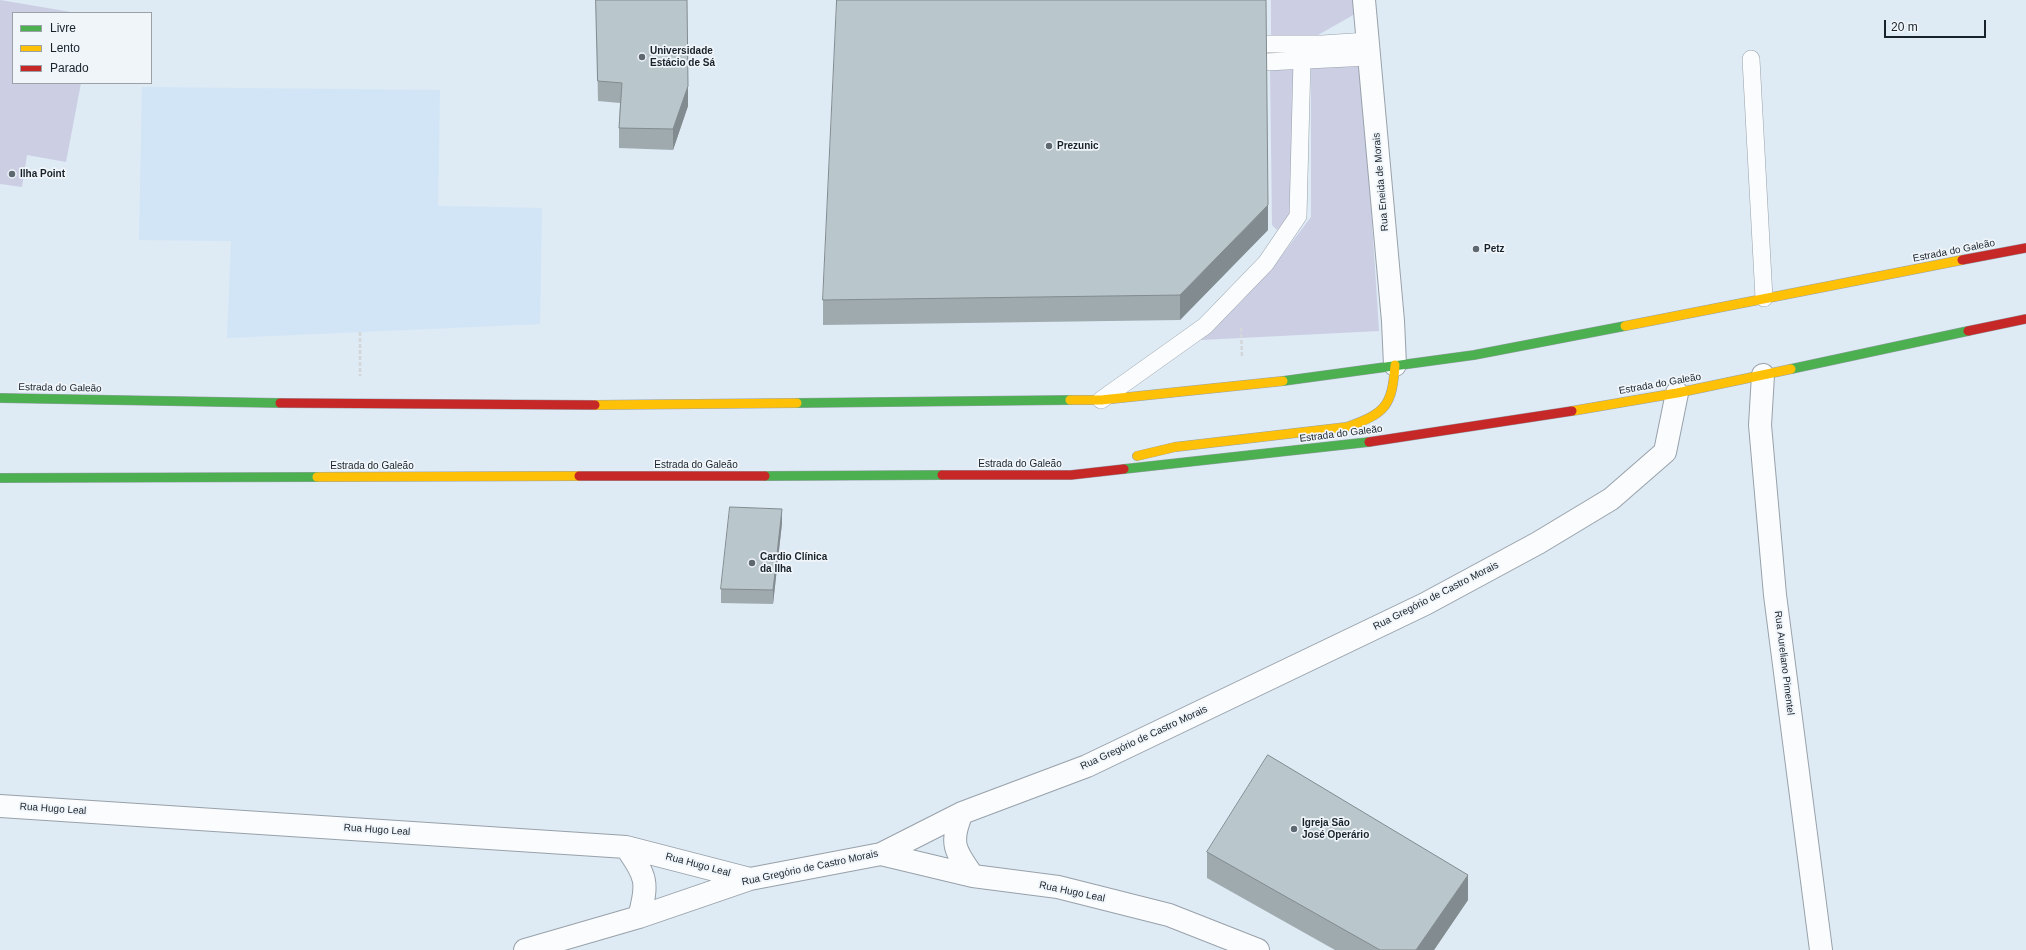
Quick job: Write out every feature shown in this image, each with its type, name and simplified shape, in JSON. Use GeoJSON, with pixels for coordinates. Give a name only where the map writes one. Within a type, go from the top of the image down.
{"type":"FeatureCollection","features":[{"type":"Feature","properties":{"kind":"main road","name":"Estrada do Galeão"},"geometry":{"type":"LineString","coordinates":[[0,398],[360,404],[584,405],[1101,400],[1245,386],[1474,355],[2026,248]]}},
{"type":"Feature","properties":{"kind":"main road","name":"Estrada do Galeão"},"geometry":{"type":"LineString","coordinates":[[0,478],[1071,475],[1374,442],[1677,393],[2024,323]]}},
{"type":"Feature","properties":{"kind":"main road"},"geometry":{"type":"LineString","coordinates":[[1071,475],[1175,447],[1348,427],[1372,419],[1382,412],[1391,398],[1395,365]]}},
{"type":"Feature","properties":{"kind":"street","name":"Rua Eneida de Morais"},"geometry":{"type":"LineString","coordinates":[[1364,0],[1393,320],[1395,365]]}},
{"type":"Feature","properties":{"kind":"street","name":"Rua Aureliano Pimentel"},"geometry":{"type":"LineString","coordinates":[[1763,375],[1760,425],[1775,595],[1821,950]]}},
{"type":"Feature","properties":{"kind":"street","name":"Rua Gregório de Castro Morais"},"geometry":{"type":"LineString","coordinates":[[525,950],[639,917],[750,879],[882,854],[962,813],[1087,766],[1425,604],[1538,543],[1611,499],[1665,452],[1677,393]]}},
{"type":"Feature","properties":{"kind":"street","name":"Rua Hugo Leal"},"geometry":{"type":"LineString","coordinates":[[0,806],[626,847],[750,879]]}},
{"type":"Feature","properties":{"kind":"street"},"geometry":{"type":"LineString","coordinates":[[962,813],[956,828],[955,841],[958,856],[973,876]]}},
{"type":"Feature","properties":{"kind":"street"},"geometry":{"type":"LineString","coordinates":[[626,847],[642,871],[646,893],[639,917]]}},
{"type":"Feature","properties":{"kind":"street","name":"Rua Hugo Leal"},"geometry":{"type":"LineString","coordinates":[[882,854],[973,876],[1058,887],[1169,915],[1258,950]]}},
{"type":"Feature","properties":{"kind":"lane"},"geometry":{"type":"LineString","coordinates":[[1267,44],[1322,44],[1369,49]]}},
{"type":"Feature","properties":{"kind":"lane"},"geometry":{"type":"LineString","coordinates":[[1266,62],[1302,60],[1369,49]]}},
{"type":"Feature","properties":{"kind":"lane"},"geometry":{"type":"LineString","coordinates":[[1751,59],[1764,298]]}},
{"type":"Feature","properties":{"kind":"lane"},"geometry":{"type":"LineString","coordinates":[[1101,400],[1205,326],[1266,263],[1298,216],[1302,60]]}},
{"type":"Feature","properties":{"kind":"path"},"geometry":{"type":"LineString","coordinates":[[360,332],[360,404]]}},
{"type":"Feature","properties":{"kind":"shaded area"},"geometry":{"type":"Polygon","coordinates":[[[0,0],[71,12],[12,12],[12,84],[81,84],[66,162],[27,155],[22,187],[0,184],[0,0]]]}},
{"type":"Feature","properties":{"kind":"shaded area"},"geometry":{"type":"Polygon","coordinates":[[[1271,0],[1361,0],[1362,10],[1318,35],[1271,38],[1271,0]]]}},
{"type":"Feature","properties":{"kind":"shaded area"},"geometry":{"type":"Polygon","coordinates":[[[1296,65],[1294,210],[1277,230],[1272,225],[1270,66],[1296,65]]]}},
{"type":"Feature","properties":{"kind":"shaded area"},"geometry":{"type":"Polygon","coordinates":[[[1362,66],[1379,331],[1201,340],[1239,304],[1273,267],[1311,217],[1311,68],[1362,66]]]}},
{"type":"Feature","properties":{"kind":"shaded area"},"geometry":{"type":"Polygon","coordinates":[[[142,87],[440,90],[438,206],[542,208],[540,324],[227,338],[231,241],[139,240],[142,87]]]}},
{"type":"Feature","properties":{"kind":"building","name":"Universidade Estácio de Sá"},"geometry":{"type":"Polygon","coordinates":[[[596,0],[687,0],[688,86],[673,129],[619,128],[622,83],[598,81],[596,0]]]}},
{"type":"Feature","properties":{"kind":"building","name":"Prezunic"},"geometry":{"type":"Polygon","coordinates":[[[837,0],[1266,0],[1268,205],[1180,295],[823,300],[837,0]]]}},
{"type":"Feature","properties":{"kind":"building","name":"Cardio Clínica da Ilha"},"geometry":{"type":"Polygon","coordinates":[[[730,507],[782,509],[773,590],[721,589],[730,507]]]}},
{"type":"Feature","properties":{"kind":"building","name":"Igreja São José Operário"},"geometry":{"type":"Polygon","coordinates":[[[1268,755],[1468,875],[1416,950],[1380,950],[1207,852],[1268,755]]]}},
{"type":"Feature","properties":{"kind":"traffic: fast"},"geometry":{"type":"LineString","coordinates":[[1283,381],[1474,355],[1625,326]]}},
{"type":"Feature","properties":{"kind":"traffic: fast"},"geometry":{"type":"LineString","coordinates":[[1791,369],[1968,331]]}},
{"type":"Feature","properties":{"kind":"traffic: fast"},"geometry":{"type":"LineString","coordinates":[[0,398],[280,403]]}},
{"type":"Feature","properties":{"kind":"traffic: fast"},"geometry":{"type":"LineString","coordinates":[[797,403],[1070,400]]}},
{"type":"Feature","properties":{"kind":"traffic: fast"},"geometry":{"type":"LineString","coordinates":[[1124,469],[1369,442]]}},
{"type":"Feature","properties":{"kind":"traffic: fast"},"geometry":{"type":"LineString","coordinates":[[765,476],[942,475]]}},
{"type":"Feature","properties":{"kind":"traffic: fast"},"geometry":{"type":"LineString","coordinates":[[0,478],[317,477]]}},
{"type":"Feature","properties":{"kind":"traffic: slow"},"geometry":{"type":"LineString","coordinates":[[1625,326],[1962,260]]}},
{"type":"Feature","properties":{"kind":"traffic: slow"},"geometry":{"type":"LineString","coordinates":[[1137,456],[1175,447],[1347,427],[1371,417],[1379,412],[1384,406],[1389,399],[1392,390],[1395,365]]}},
{"type":"Feature","properties":{"kind":"traffic: slow"},"geometry":{"type":"LineString","coordinates":[[1572,411],[1677,393],[1791,369]]}},
{"type":"Feature","properties":{"kind":"traffic: slow"},"geometry":{"type":"LineString","coordinates":[[1070,400],[1101,400],[1283,381]]}},
{"type":"Feature","properties":{"kind":"traffic: slow"},"geometry":{"type":"LineString","coordinates":[[595,405],[797,403]]}},
{"type":"Feature","properties":{"kind":"traffic: slow"},"geometry":{"type":"LineString","coordinates":[[317,477],[579,476]]}},
{"type":"Feature","properties":{"kind":"traffic: jam"},"geometry":{"type":"LineString","coordinates":[[1962,260],[2026,248]]}},
{"type":"Feature","properties":{"kind":"traffic: jam"},"geometry":{"type":"LineString","coordinates":[[1968,331],[2026,319]]}},
{"type":"Feature","properties":{"kind":"traffic: jam"},"geometry":{"type":"LineString","coordinates":[[280,403],[595,405]]}},
{"type":"Feature","properties":{"kind":"traffic: jam"},"geometry":{"type":"LineString","coordinates":[[1369,442],[1572,411]]}},
{"type":"Feature","properties":{"kind":"traffic: jam"},"geometry":{"type":"LineString","coordinates":[[942,475],[1071,475],[1124,469]]}},
{"type":"Feature","properties":{"kind":"traffic: jam"},"geometry":{"type":"LineString","coordinates":[[579,476],[765,476]]}},
{"type":"Feature","properties":{"kind":"place","name":"Universidade Estácio de Sá"},"geometry":{"type":"Point","coordinates":[642,57]}},
{"type":"Feature","properties":{"kind":"place","name":"Prezunic"},"geometry":{"type":"Point","coordinates":[1049,146]}},
{"type":"Feature","properties":{"kind":"place","name":"Ilha Point"},"geometry":{"type":"Point","coordinates":[12,174]}},
{"type":"Feature","properties":{"kind":"place","name":"Petz"},"geometry":{"type":"Point","coordinates":[1476,249]}},
{"type":"Feature","properties":{"kind":"place","name":"Cardio Clínica da Ilha"},"geometry":{"type":"Point","coordinates":[752,563]}},
{"type":"Feature","properties":{"kind":"place","name":"Igreja São José Operário"},"geometry":{"type":"Point","coordinates":[1294,829]}}]}
